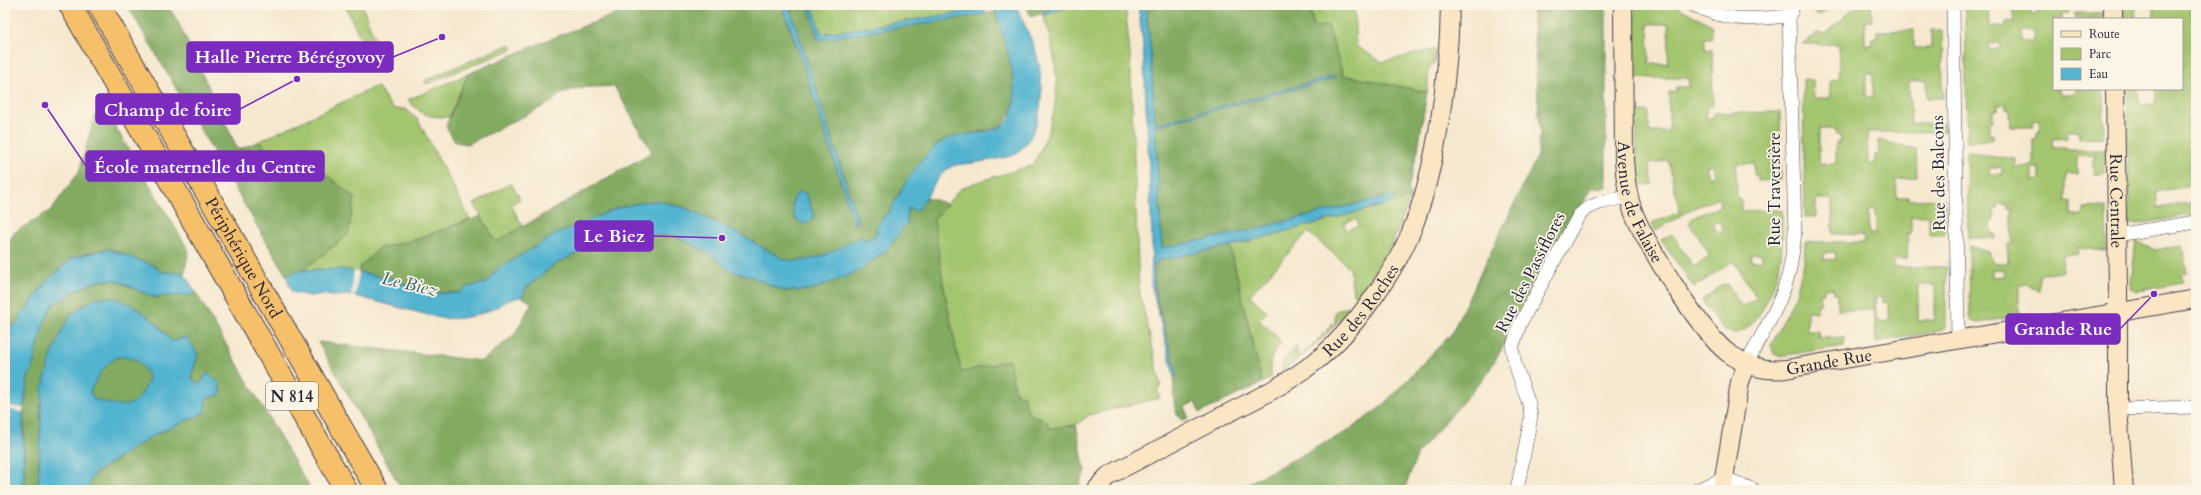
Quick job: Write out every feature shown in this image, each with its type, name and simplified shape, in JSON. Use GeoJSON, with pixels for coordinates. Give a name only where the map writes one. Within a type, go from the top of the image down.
{"type":"FeatureCollection","features":[{"type":"Feature","properties":{"kind":"highway","name":"Périphérique Nord"},"geometry":{"type":"LineString","coordinates":[[70,5],[346,490]]}},
{"type":"Feature","properties":{"kind":"highway","name":"Périphérique Nord"},"geometry":{"type":"LineString","coordinates":[[99,5],[377,490]]}},
{"type":"Feature","properties":{"kind":"street","name":"Rue des Roches"},"geometry":{"type":"LineString","coordinates":[[1095,490],[1108,476],[1282,383],[1315,361],[1341,338],[1363,311],[1390,271],[1411,232],[1426,184],[1439,120],[1449,39],[1450,5]]}},
{"type":"Feature","properties":{"kind":"street","name":"Avenue de Falaise"},"geometry":{"type":"LineString","coordinates":[[1623,5],[1624,160],[1629,197],[1642,230],[1700,323],[1716,343],[1731,355],[1746,364]]}},
{"type":"Feature","properties":{"kind":"street"},"geometry":{"type":"LineString","coordinates":[[1693,5],[1711,14],[1730,18],[1792,10]]}},
{"type":"Feature","properties":{"kind":"street","name":"Rue des Balcons"},"geometry":{"type":"LineString","coordinates":[[1953,5],[1958,340]]}},
{"type":"Feature","properties":{"kind":"street"},"geometry":{"type":"LineString","coordinates":[[2113,5],[2113,18]]}},
{"type":"Feature","properties":{"kind":"street","name":"Rue Traversière"},"geometry":{"type":"LineString","coordinates":[[1746,364],[1781,297],[1788,276],[1793,251],[1795,233],[1792,10]]}},
{"type":"Feature","properties":{"kind":"street","name":"Rue Centrale"},"geometry":{"type":"LineString","coordinates":[[2114,90],[2119,312],[2118,408],[2124,490]]}},
{"type":"Feature","properties":{"kind":"street","name":"Rue des Passiflores"},"geometry":{"type":"LineString","coordinates":[[1517,490],[1531,417],[1529,404],[1515,364],[1512,348],[1520,324],[1580,214],[1584,210],[1598,203],[1629,197]]}},
{"type":"Feature","properties":{"kind":"street"},"geometry":{"type":"LineString","coordinates":[[2117,235],[2196,222]]}},
{"type":"Feature","properties":{"kind":"street","name":"Grande Rue"},"geometry":{"type":"LineString","coordinates":[[1746,364],[1766,370],[1786,369],[2196,298]]}},
{"type":"Feature","properties":{"kind":"street"},"geometry":{"type":"LineString","coordinates":[[1723,484],[1740,382],[1746,364]]}},
{"type":"Feature","properties":{"kind":"street"},"geometry":{"type":"LineString","coordinates":[[2118,408],[2196,407]]}},
{"type":"Feature","properties":{"kind":"street"},"geometry":{"type":"LineString","coordinates":[[1696,490],[1723,484],[1754,490]]}},
{"type":"Feature","properties":{"kind":"green space"},"geometry":{"type":"Polygon","coordinates":[[[127,5],[167,5],[178,22],[238,150],[260,141],[272,157],[313,164],[355,198],[348,235],[303,270],[286,275],[127,5]]]}},
{"type":"Feature","properties":{"kind":"green space"},"geometry":{"type":"Polygon","coordinates":[[[345,5],[362,5],[385,67],[376,72],[345,5]]]}},
{"type":"Feature","properties":{"kind":"green space"},"geometry":{"type":"Polygon","coordinates":[[[640,5],[782,5],[805,70],[855,226],[858,222],[789,5],[809,5],[818,39],[995,12],[1010,55],[1015,87],[1014,101],[1009,115],[1000,127],[950,139],[940,143],[911,176],[889,214],[881,222],[878,232],[869,240],[849,243],[838,250],[814,259],[791,261],[783,259],[732,230],[696,212],[655,201],[617,208],[557,234],[496,270],[488,282],[467,287],[459,293],[429,293],[391,279],[359,272],[360,267],[379,248],[414,240],[481,216],[496,242],[652,152],[614,86],[580,88],[564,92],[552,102],[468,144],[455,142],[446,126],[468,74],[555,37],[640,5]],[[806,195],[794,218],[802,223],[806,223],[813,213],[806,195]]]}},
{"type":"Feature","properties":{"kind":"green space"},"geometry":{"type":"Polygon","coordinates":[[[827,5],[983,5],[985,9],[820,34],[813,7],[827,5]]]}},
{"type":"Feature","properties":{"kind":"green space"},"geometry":{"type":"Polygon","coordinates":[[[1026,5],[1063,5],[1031,17],[1026,5]]]}},
{"type":"Feature","properties":{"kind":"green space"},"geometry":{"type":"Polygon","coordinates":[[[1072,5],[1125,5],[1130,53],[1139,289],[1161,386],[1157,389],[1160,398],[1089,415],[1076,425],[1049,428],[1048,422],[1029,414],[1023,395],[1016,394],[961,372],[944,289],[933,220],[959,190],[971,184],[1033,165],[1050,127],[1056,92],[1054,56],[1043,16],[1072,5]]]}},
{"type":"Feature","properties":{"kind":"green space"},"geometry":{"type":"Polygon","coordinates":[[[1145,5],[1309,5],[1314,27],[1328,26],[1343,75],[1427,92],[1418,149],[1408,189],[1411,198],[1395,203],[1393,195],[1238,233],[1162,248],[1155,126],[1336,78],[1335,76],[1155,124],[1150,44],[1145,5]]]}},
{"type":"Feature","properties":{"kind":"green space"},"geometry":{"type":"Polygon","coordinates":[[[1309,5],[1354,5],[1356,46],[1382,62],[1436,49],[1435,63],[1429,67],[1427,92],[1343,75],[1328,26],[1314,27],[1309,5]]]}},
{"type":"Feature","properties":{"kind":"green space"},"geometry":{"type":"Polygon","coordinates":[[[1532,5],[1606,5],[1606,187],[1591,188],[1543,278],[1487,374],[1418,453],[1404,490],[1235,490],[1346,432],[1381,407],[1451,334],[1538,155],[1540,130],[1532,5]]]}},
{"type":"Feature","properties":{"kind":"green space"},"geometry":{"type":"Polygon","coordinates":[[[1635,5],[1673,5],[1712,25],[1712,38],[1705,38],[1705,49],[1712,50],[1713,106],[1706,106],[1706,118],[1713,118],[1713,113],[1780,112],[1781,180],[1758,181],[1758,175],[1754,175],[1754,163],[1736,164],[1737,199],[1741,199],[1741,211],[1782,210],[1781,257],[1778,272],[1763,308],[1756,319],[1748,328],[1739,332],[1730,332],[1726,330],[1714,318],[1702,300],[1722,285],[1727,284],[1742,307],[1757,298],[1733,261],[1694,287],[1661,240],[1672,234],[1694,267],[1710,255],[1689,223],[1694,217],[1721,206],[1719,198],[1691,209],[1656,231],[1652,223],[1680,212],[1668,160],[1649,164],[1653,184],[1639,186],[1637,169],[1636,112],[1649,112],[1649,132],[1669,132],[1669,92],[1676,92],[1676,87],[1689,87],[1688,78],[1635,78],[1635,5]],[[1648,24],[1649,64],[1668,64],[1669,24],[1648,24]],[[1707,165],[1707,176],[1714,176],[1714,165],[1707,165]],[[1718,221],[1712,224],[1719,234],[1724,230],[1718,221]],[[1751,254],[1751,261],[1762,261],[1762,254],[1751,254]]]}},
{"type":"Feature","properties":{"kind":"green space"},"geometry":{"type":"Polygon","coordinates":[[[1811,5],[1832,5],[1819,16],[1809,10],[1811,5]]]}},
{"type":"Feature","properties":{"kind":"green space"},"geometry":{"type":"Polygon","coordinates":[[[1857,5],[1871,5],[1872,21],[1865,21],[1865,45],[1872,44],[1872,39],[1877,38],[1877,31],[1914,30],[1914,48],[1931,48],[1931,30],[1942,30],[1943,98],[1927,98],[1926,81],[1909,81],[1911,124],[1944,124],[1944,132],[1867,132],[1868,164],[1875,164],[1875,155],[1879,154],[1878,140],[1916,149],[1917,177],[1896,180],[1897,197],[1909,197],[1909,200],[1945,199],[1945,235],[1929,235],[1929,216],[1911,216],[1911,234],[1908,234],[1907,259],[1894,259],[1894,267],[1946,267],[1946,324],[1944,328],[1935,332],[1876,342],[1875,309],[1838,310],[1838,293],[1834,293],[1833,288],[1824,289],[1824,293],[1820,294],[1820,305],[1817,305],[1817,312],[1807,311],[1807,331],[1818,331],[1819,338],[1845,337],[1844,346],[1779,356],[1774,354],[1771,346],[1796,294],[1804,263],[1805,242],[1864,242],[1863,235],[1833,234],[1832,199],[1816,199],[1816,217],[1805,217],[1803,79],[1813,80],[1814,98],[1830,98],[1830,80],[1839,79],[1839,44],[1802,44],[1817,33],[1826,34],[1857,5]],[[1866,73],[1866,97],[1873,97],[1873,73],[1866,73]],[[1819,129],[1819,164],[1836,164],[1836,142],[1840,142],[1840,135],[1836,135],[1836,129],[1819,129]],[[1875,210],[1868,211],[1869,234],[1876,234],[1875,210]],[[1835,252],[1824,253],[1824,260],[1836,259],[1835,252]],[[1918,285],[1918,320],[1935,320],[1935,285],[1918,285]],[[1882,296],[1875,297],[1876,321],[1889,322],[1889,303],[1882,302],[1882,296]]]}},
{"type":"Feature","properties":{"kind":"green space"},"geometry":{"type":"Polygon","coordinates":[[[1965,5],[1988,5],[1989,27],[2005,27],[2006,22],[2014,21],[2012,5],[2030,5],[2030,13],[2037,14],[2037,5],[2068,5],[2068,13],[2062,13],[2062,18],[2053,18],[2053,90],[2059,90],[2059,94],[2076,94],[2076,90],[2103,90],[2104,137],[2079,138],[2079,131],[2067,131],[2067,138],[2053,139],[2053,147],[2066,147],[2067,150],[2105,150],[2105,174],[2094,174],[2094,155],[2077,156],[2077,174],[2066,174],[2066,201],[2071,201],[2071,215],[2083,215],[2083,208],[2106,207],[2107,251],[2078,248],[2078,254],[2063,254],[2062,272],[2039,273],[2039,291],[2027,285],[2019,286],[2019,316],[1978,323],[1972,321],[1970,316],[1969,246],[1988,252],[1995,263],[2008,263],[2008,244],[2012,244],[2012,209],[2008,209],[2007,204],[1998,204],[1998,209],[1994,209],[1994,220],[1991,221],[1991,233],[1995,234],[1995,238],[1968,238],[1967,151],[1993,157],[2016,158],[2016,167],[2033,166],[2033,139],[2037,138],[2037,132],[2040,132],[2039,120],[2032,121],[2033,127],[2011,127],[2010,110],[2006,109],[2006,105],[1997,105],[1997,110],[1993,110],[1993,121],[1989,122],[1989,134],[1993,134],[1993,140],[1967,141],[1965,5]],[[2021,31],[2022,42],[2034,42],[2034,31],[2021,31]],[[1988,43],[1989,50],[2000,49],[2000,43],[1988,43]],[[1990,167],[1990,174],[2002,174],[2002,167],[1990,167]],[[2040,168],[2033,169],[2033,181],[2040,180],[2040,168]],[[2004,269],[1992,270],[1992,277],[2004,276],[2004,269]]]}},
{"type":"Feature","properties":{"kind":"green space"},"geometry":{"type":"Polygon","coordinates":[[[2125,5],[2136,5],[2137,18],[2125,18],[2125,5]]]}},
{"type":"Feature","properties":{"kind":"green space"},"geometry":{"type":"Polygon","coordinates":[[[2154,5],[2196,5],[2196,7],[2191,7],[2192,19],[2196,19],[2196,79],[2192,80],[2192,91],[2196,91],[2196,127],[2191,127],[2191,147],[2196,147],[2196,185],[2156,192],[2158,208],[2196,202],[2196,214],[2137,224],[2129,222],[2127,90],[2138,90],[2139,105],[2156,104],[2155,90],[2183,90],[2183,18],[2154,18],[2154,5]]]}},
{"type":"Feature","properties":{"kind":"green space"},"geometry":{"type":"Polygon","coordinates":[[[2075,13],[2102,13],[2102,18],[2075,18],[2075,13]]]}},
{"type":"Feature","properties":{"kind":"green space"},"geometry":{"type":"Polygon","coordinates":[[[510,44],[513,49],[426,84],[425,80],[510,44]]]}},
{"type":"Feature","properties":{"kind":"green space"},"geometry":{"type":"Polygon","coordinates":[[[468,74],[449,117],[430,116],[422,112],[408,100],[468,74]]]}},
{"type":"Feature","properties":{"kind":"green space"},"geometry":{"type":"Polygon","coordinates":[[[377,86],[393,109],[405,109],[418,120],[470,219],[414,240],[379,248],[360,267],[359,272],[323,269],[303,270],[348,235],[313,164],[272,157],[260,141],[377,86]]]}},
{"type":"Feature","properties":{"kind":"green space"},"geometry":{"type":"Polygon","coordinates":[[[104,108],[189,251],[184,273],[161,272],[153,265],[132,259],[122,253],[108,249],[99,250],[72,258],[48,280],[25,311],[20,314],[20,322],[8,328],[5,320],[5,247],[15,232],[51,210],[79,172],[95,116],[104,108]]]}},
{"type":"Feature","properties":{"kind":"green space"},"geometry":{"type":"Polygon","coordinates":[[[511,183],[520,199],[511,205],[523,227],[496,242],[474,204],[511,183]]]}},
{"type":"Feature","properties":{"kind":"green space"},"geometry":{"type":"Polygon","coordinates":[[[926,197],[947,204],[934,220],[944,289],[961,372],[1009,360],[1016,394],[1023,395],[1029,414],[1048,422],[1049,428],[1076,425],[1085,471],[1077,490],[402,490],[318,342],[482,361],[514,335],[532,303],[522,297],[526,288],[555,264],[611,237],[639,227],[662,235],[676,236],[713,256],[729,270],[750,276],[784,291],[811,290],[857,272],[886,251],[898,234],[908,208],[917,211],[926,197]]]}},
{"type":"Feature","properties":{"kind":"green space"},"geometry":{"type":"Polygon","coordinates":[[[1411,198],[1391,246],[1357,298],[1353,294],[1350,268],[1308,232],[1250,295],[1267,312],[1259,320],[1279,339],[1278,341],[1281,344],[1271,359],[1270,367],[1272,377],[1262,383],[1230,246],[1411,198]],[[1356,219],[1344,223],[1346,230],[1359,226],[1356,219]]]}},
{"type":"Feature","properties":{"kind":"green space"},"geometry":{"type":"Polygon","coordinates":[[[2136,241],[2155,250],[2182,245],[2187,273],[2181,274],[2182,283],[2138,291],[2132,289],[2131,283],[2136,241]]]}},
{"type":"Feature","properties":{"kind":"green space"},"geometry":{"type":"Polygon","coordinates":[[[1230,246],[1262,383],[1200,413],[1195,402],[1184,407],[1189,418],[1182,420],[1178,417],[1176,412],[1174,376],[1177,375],[1158,307],[1154,279],[1154,265],[1157,261],[1230,246]]]}},
{"type":"Feature","properties":{"kind":"green space"},"geometry":{"type":"Polygon","coordinates":[[[116,280],[153,297],[193,295],[195,291],[311,490],[89,490],[89,484],[94,474],[152,436],[203,413],[206,401],[210,395],[215,396],[204,377],[201,383],[196,383],[191,377],[198,354],[184,337],[175,341],[170,340],[159,326],[145,314],[130,305],[113,298],[42,391],[38,490],[24,490],[24,408],[28,378],[43,326],[52,306],[68,295],[94,282],[116,280]]]}},
{"type":"Feature","properties":{"kind":"green space"},"geometry":{"type":"Polygon","coordinates":[[[1348,306],[1349,308],[1331,329],[1331,324],[1335,324],[1335,312],[1348,306]]]}},
{"type":"Feature","properties":{"kind":"green space"},"geometry":{"type":"Polygon","coordinates":[[[1327,329],[1331,329],[1319,342],[1313,347],[1312,343],[1317,343],[1317,339],[1322,338],[1322,333],[1327,333],[1327,329]]]}},
{"type":"Feature","properties":{"kind":"green space"},"geometry":{"type":"Polygon","coordinates":[[[1297,345],[1297,356],[1303,355],[1303,351],[1308,351],[1308,348],[1313,347],[1302,357],[1283,370],[1283,361],[1297,345]]]}},
{"type":"Feature","properties":{"kind":"green space"},"geometry":{"type":"Polygon","coordinates":[[[117,357],[129,358],[138,361],[144,368],[149,379],[139,397],[128,405],[113,405],[94,399],[90,392],[107,364],[117,357]]]}},
{"type":"Feature","properties":{"kind":"water"},"geometry":{"type":"Polygon","coordinates":[[[782,5],[789,5],[858,222],[855,226],[805,70],[782,5]]]}},
{"type":"Feature","properties":{"kind":"water"},"geometry":{"type":"Polygon","coordinates":[[[809,5],[827,5],[813,7],[821,34],[985,9],[986,14],[818,40],[809,5]]]}},
{"type":"Feature","properties":{"kind":"water"},"geometry":{"type":"Polygon","coordinates":[[[993,5],[1016,5],[1031,39],[1039,63],[1041,77],[1040,106],[1032,134],[1025,145],[1011,156],[955,165],[949,168],[934,184],[919,209],[916,211],[908,208],[907,223],[886,251],[857,272],[811,290],[784,291],[750,276],[729,270],[713,256],[676,236],[651,235],[643,228],[639,227],[611,237],[555,264],[526,288],[522,297],[510,300],[472,316],[453,319],[440,318],[351,295],[331,296],[323,294],[310,296],[292,292],[286,275],[303,270],[343,269],[391,279],[429,293],[459,293],[467,287],[488,282],[496,270],[557,234],[617,208],[643,202],[660,201],[685,208],[732,230],[783,259],[794,261],[813,259],[823,256],[859,237],[869,240],[878,232],[875,229],[884,216],[889,213],[899,194],[919,164],[935,147],[950,138],[999,128],[1009,119],[1014,106],[1012,70],[993,5]]]}},
{"type":"Feature","properties":{"kind":"water"},"geometry":{"type":"Polygon","coordinates":[[[1063,5],[1072,5],[1043,16],[1042,12],[1063,5]]]}},
{"type":"Feature","properties":{"kind":"water"},"geometry":{"type":"Polygon","coordinates":[[[1138,5],[1145,5],[1150,44],[1155,124],[1335,76],[1336,78],[1155,126],[1162,248],[1238,233],[1393,195],[1395,202],[1239,244],[1157,261],[1154,265],[1154,284],[1157,303],[1177,375],[1174,376],[1151,284],[1152,242],[1149,165],[1143,44],[1138,5]]]}},
{"type":"Feature","properties":{"kind":"water"},"geometry":{"type":"Polygon","coordinates":[[[802,192],[806,194],[814,216],[810,222],[806,224],[797,220],[792,208],[793,201],[797,193],[802,192]]]}},
{"type":"Feature","properties":{"kind":"water"},"geometry":{"type":"Polygon","coordinates":[[[108,249],[153,265],[161,272],[184,273],[195,291],[193,295],[153,297],[116,280],[107,280],[94,282],[74,291],[52,306],[43,326],[32,369],[28,378],[23,412],[24,490],[5,490],[5,363],[12,341],[11,338],[5,340],[5,330],[20,322],[20,314],[25,311],[48,280],[72,258],[108,249]]]}},
{"type":"Feature","properties":{"kind":"water"},"geometry":{"type":"Polygon","coordinates":[[[95,298],[114,298],[130,304],[146,314],[160,327],[170,340],[175,341],[187,337],[198,354],[191,377],[196,383],[201,383],[207,373],[219,382],[221,393],[215,397],[210,396],[206,401],[204,413],[152,436],[94,474],[89,484],[89,490],[38,490],[42,391],[50,360],[63,328],[72,314],[95,298]],[[117,357],[101,372],[90,392],[94,399],[113,404],[128,405],[139,397],[149,379],[144,368],[138,361],[129,358],[117,357]]]}},
{"type":"Feature","properties":{"kind":"pier"},"geometry":{"type":"Polygon","coordinates":[[[354,271],[359,272],[355,296],[351,295],[354,271]]]}},
{"type":"Feature","properties":{"kind":"pier"},"geometry":{"type":"Polygon","coordinates":[[[5,406],[24,408],[23,412],[5,409],[5,406]]]}},
{"type":"Feature","properties":{"kind":"place","name":"Halle Pierre Bérégovoy"},"geometry":{"type":"Point","coordinates":[442,37]}},
{"type":"Feature","properties":{"kind":"place","name":"Champ de foire"},"geometry":{"type":"Point","coordinates":[297,79]}},
{"type":"Feature","properties":{"kind":"place","name":"École maternelle du Centre"},"geometry":{"type":"Point","coordinates":[45,105]}},
{"type":"Feature","properties":{"kind":"place","name":"Le Biez"},"geometry":{"type":"Point","coordinates":[722,238]}},
{"type":"Feature","properties":{"kind":"place","name":"Grande Rue"},"geometry":{"type":"Point","coordinates":[2154,294]}}]}
